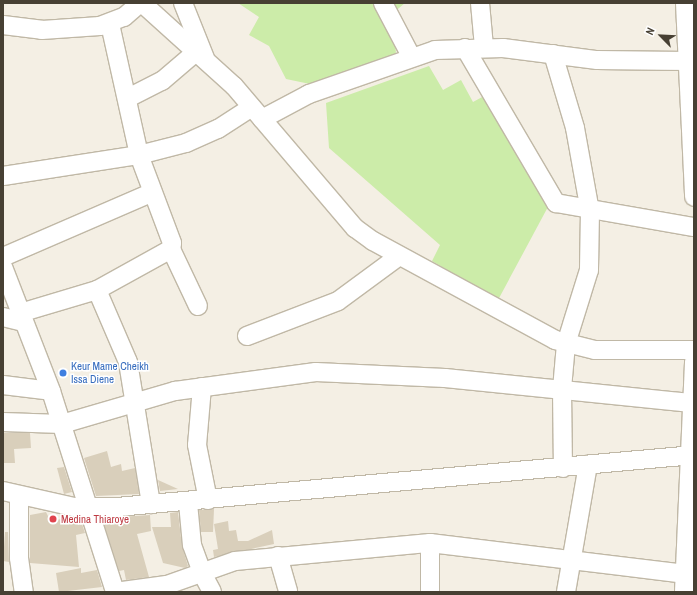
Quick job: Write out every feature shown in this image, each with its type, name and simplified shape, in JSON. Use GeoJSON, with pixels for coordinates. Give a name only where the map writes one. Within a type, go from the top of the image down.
{"type":"FeatureCollection","features":[{"type":"Feature","properties":{"kind":"street"},"geometry":{"type":"LineString","coordinates":[[3,25],[56,30],[110,24],[141,3],[200,56],[257,113],[355,228],[399,256],[509,317],[566,344],[595,350],[694,350]]}},
{"type":"Feature","properties":{"kind":"street"},"geometry":{"type":"LineString","coordinates":[[183,3],[200,56]]}},
{"type":"Feature","properties":{"kind":"street"},"geometry":{"type":"LineString","coordinates":[[384,3],[411,56]]}},
{"type":"Feature","properties":{"kind":"street"},"geometry":{"type":"LineString","coordinates":[[480,3],[484,48]]}},
{"type":"Feature","properties":{"kind":"street"},"geometry":{"type":"LineString","coordinates":[[685,3],[690,62],[694,197]]}},
{"type":"Feature","properties":{"kind":"street"},"geometry":{"type":"LineString","coordinates":[[110,24],[128,98],[139,154],[172,242],[171,249],[198,306]]}},
{"type":"Feature","properties":{"kind":"street"},"geometry":{"type":"LineString","coordinates":[[465,48],[551,198],[563,206],[694,227]]}},
{"type":"Feature","properties":{"kind":"street"},"geometry":{"type":"LineString","coordinates":[[3,176],[139,154],[199,138],[257,113],[411,56],[465,48],[484,48],[553,54],[597,60],[690,62]]}},
{"type":"Feature","properties":{"kind":"street"},"geometry":{"type":"LineString","coordinates":[[553,54],[575,128],[590,211],[589,270],[566,344],[562,389],[563,468]]}},
{"type":"Feature","properties":{"kind":"street"},"geometry":{"type":"LineString","coordinates":[[128,98],[162,81],[200,56]]}},
{"type":"Feature","properties":{"kind":"street"},"geometry":{"type":"LineString","coordinates":[[3,257],[153,192]]}},
{"type":"Feature","properties":{"kind":"street"},"geometry":{"type":"LineString","coordinates":[[15,317],[97,290],[171,249]]}},
{"type":"Feature","properties":{"kind":"street"},"geometry":{"type":"LineString","coordinates":[[247,336],[338,301],[399,256]]}},
{"type":"Feature","properties":{"kind":"street"},"geometry":{"type":"LineString","coordinates":[[3,267],[15,317],[51,391],[115,592],[166,585],[202,573],[214,566],[235,561],[430,543],[482,547],[571,561],[689,574]]}},
{"type":"Feature","properties":{"kind":"street"},"geometry":{"type":"LineString","coordinates":[[97,290],[128,362],[152,504]]}},
{"type":"Feature","properties":{"kind":"street"},"geometry":{"type":"LineString","coordinates":[[684,592],[689,574],[692,456],[691,403],[694,361]]}},
{"type":"Feature","properties":{"kind":"street"},"geometry":{"type":"LineString","coordinates":[[3,422],[62,424],[174,391],[316,372],[562,389],[691,403]]}},
{"type":"Feature","properties":{"kind":"street"},"geometry":{"type":"LineString","coordinates":[[3,385],[51,391]]}},
{"type":"Feature","properties":{"kind":"street"},"geometry":{"type":"LineString","coordinates":[[202,387],[197,445],[208,500]]}},
{"type":"Feature","properties":{"kind":"street"},"geometry":{"type":"LineString","coordinates":[[24,592],[11,493],[89,508],[188,503],[692,456]]}},
{"type":"Feature","properties":{"kind":"street"},"geometry":{"type":"LineString","coordinates":[[566,592],[588,465]]}},
{"type":"Feature","properties":{"kind":"street"},"geometry":{"type":"LineString","coordinates":[[188,503],[191,539],[202,573],[212,592]]}},
{"type":"Feature","properties":{"kind":"street"},"geometry":{"type":"LineString","coordinates":[[430,543],[430,592]]}},
{"type":"Feature","properties":{"kind":"street"},"geometry":{"type":"LineString","coordinates":[[278,556],[288,592]]}},
{"type":"Feature","properties":{"kind":"green space"},"geometry":{"type":"Polygon","coordinates":[[[238,3],[405,3],[393,13],[396,54],[310,84],[286,79],[269,46],[249,35],[259,17],[238,3]]]}},
{"type":"Feature","properties":{"kind":"green space"},"geometry":{"type":"Polygon","coordinates":[[[429,66],[443,90],[461,80],[473,102],[484,96],[549,205],[498,300],[432,261],[440,245],[329,148],[326,103],[429,66]]]}},
{"type":"Feature","properties":{"kind":"building"},"geometry":{"type":"Polygon","coordinates":[[[3,433],[30,433],[31,448],[14,449],[15,463],[3,463],[3,433]]]}},
{"type":"Feature","properties":{"kind":"building"},"geometry":{"type":"Polygon","coordinates":[[[107,451],[111,467],[121,464],[122,471],[135,468],[139,494],[96,496],[84,458],[107,451]]]}},
{"type":"Feature","properties":{"kind":"building"},"geometry":{"type":"Polygon","coordinates":[[[64,467],[72,492],[64,494],[57,468],[64,467]]]}},
{"type":"Feature","properties":{"kind":"building"},"geometry":{"type":"Polygon","coordinates":[[[158,480],[178,489],[160,491],[158,480]]]}},
{"type":"Feature","properties":{"kind":"building"},"geometry":{"type":"Polygon","coordinates":[[[214,509],[213,532],[201,532],[199,510],[214,509]]]}},
{"type":"Feature","properties":{"kind":"building"},"geometry":{"type":"Polygon","coordinates":[[[46,512],[50,520],[80,518],[85,533],[76,535],[79,567],[30,563],[30,515],[46,512]]]}},
{"type":"Feature","properties":{"kind":"building"},"geometry":{"type":"Polygon","coordinates":[[[178,512],[182,546],[188,566],[185,568],[163,563],[152,527],[171,527],[170,513],[178,512]]]}},
{"type":"Feature","properties":{"kind":"building"},"geometry":{"type":"Polygon","coordinates":[[[150,515],[151,531],[137,534],[149,577],[126,580],[124,570],[119,571],[102,518],[150,515]]]}},
{"type":"Feature","properties":{"kind":"building"},"geometry":{"type":"Polygon","coordinates":[[[228,521],[229,531],[236,530],[238,541],[248,541],[272,530],[274,544],[214,557],[213,550],[218,549],[214,524],[228,521]]]}},
{"type":"Feature","properties":{"kind":"building"},"geometry":{"type":"Polygon","coordinates":[[[5,532],[8,532],[9,562],[3,561],[5,532]]]}},
{"type":"Feature","properties":{"kind":"building"},"geometry":{"type":"Polygon","coordinates":[[[81,568],[81,573],[97,570],[102,587],[59,592],[56,573],[81,568]]]}},
{"type":"Feature","properties":{"kind":"place","name":"Keur Mame Cheikh Issa Diene"},"geometry":{"type":"Point","coordinates":[63,373]}},
{"type":"Feature","properties":{"kind":"place","name":"Medina Thiaroye"},"geometry":{"type":"Point","coordinates":[53,519]}}]}
